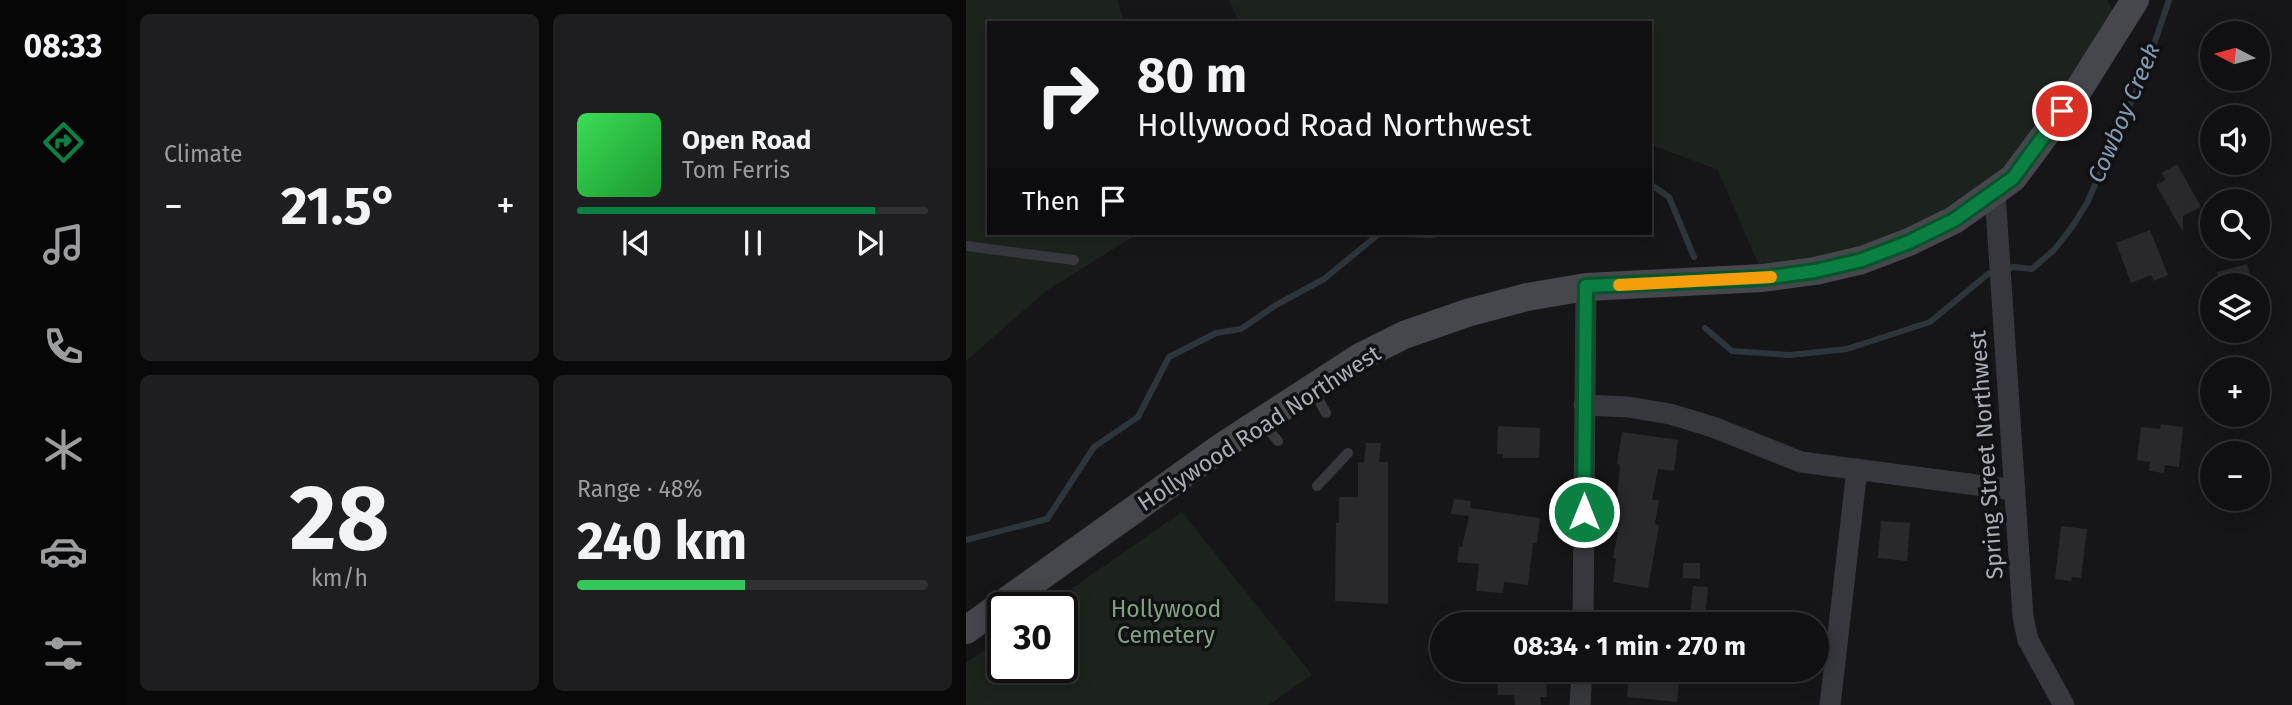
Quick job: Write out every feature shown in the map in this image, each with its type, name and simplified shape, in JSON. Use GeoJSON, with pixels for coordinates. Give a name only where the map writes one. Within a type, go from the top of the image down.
{"type":"FeatureCollection","features":[{"type":"Feature","properties":{"kind":"street","name":"Hollywood Road Northwest"},"geometry":{"type":"LineString","coordinates":[[966,629],[1270,431],[1312,388],[1360,357],[1404,335],[1467,313],[1527,297],[1586,286],[1763,278],[1815,271],[1862,260],[1909,242],[1954,220],[2013,178],[2062,111],[2135,0]]}},
{"type":"Feature","properties":{"kind":"street","name":"Spring Street Northwest"},"geometry":{"type":"LineString","coordinates":[[1995,192],[2023,617],[2028,640],[2064,705]]}},
{"type":"Feature","properties":{"kind":"street"},"geometry":{"type":"LineString","coordinates":[[1583,612],[1586,286]]}},
{"type":"Feature","properties":{"kind":"street"},"geometry":{"type":"LineString","coordinates":[[1584,405],[1628,407],[1670,414],[1713,426],[1801,462],[2015,490]]}},
{"type":"Feature","properties":{"kind":"street"},"geometry":{"type":"LineString","coordinates":[[1830,705],[1857,469]]}},
{"type":"Feature","properties":{"kind":"street"},"geometry":{"type":"LineString","coordinates":[[1580,705],[1581,682]]}},
{"type":"Feature","properties":{"kind":"lane"},"geometry":{"type":"LineString","coordinates":[[966,246],[1074,260]]}},
{"type":"Feature","properties":{"kind":"lane"},"geometry":{"type":"LineString","coordinates":[[1312,388],[1326,413]]}},
{"type":"Feature","properties":{"kind":"lane"},"geometry":{"type":"LineString","coordinates":[[1317,486],[1348,453]]}},
{"type":"Feature","properties":{"kind":"green space"},"geometry":{"type":"Polygon","coordinates":[[[966,0],[1117,0],[1124,21],[987,21],[987,235],[1136,235],[1046,291],[966,361],[966,0]]]}},
{"type":"Feature","properties":{"kind":"green space"},"geometry":{"type":"Polygon","coordinates":[[[1229,0],[2108,0],[2123,38],[2009,190],[1895,244],[1762,273],[1718,170],[1652,145],[1652,21],[1238,21],[1229,0]]]}},
{"type":"Feature","properties":{"kind":"green space","name":"Hollywood Cemetery"},"geometry":{"type":"Polygon","coordinates":[[[1182,512],[1312,675],[1268,705],[966,705],[966,663],[987,648],[987,683],[1078,683],[1078,592],[1067,592],[1182,512]]]}},
{"type":"Feature","properties":{"kind":"building"},"geometry":{"type":"Polygon","coordinates":[[[2177,164],[2200,205],[2183,216],[2183,232],[2156,185],[2165,180],[2162,173],[2177,164]]]}},
{"type":"Feature","properties":{"kind":"building"},"geometry":{"type":"Polygon","coordinates":[[[2150,230],[2168,275],[2154,281],[2151,275],[2131,283],[2116,243],[2150,230]]]}},
{"type":"Feature","properties":{"kind":"building"},"geometry":{"type":"Polygon","coordinates":[[[2247,264],[2250,273],[2217,273],[2247,264]]]}},
{"type":"Feature","properties":{"kind":"building"},"geometry":{"type":"Polygon","coordinates":[[[2161,424],[2183,427],[2179,467],[2165,465],[2164,473],[2149,471],[2150,462],[2137,460],[2141,427],[2160,429],[2161,424]]]}},
{"type":"Feature","properties":{"kind":"building"},"geometry":{"type":"Polygon","coordinates":[[[1498,426],[1540,428],[1539,458],[1503,458],[1503,454],[1497,454],[1498,426]]]}},
{"type":"Feature","properties":{"kind":"building"},"geometry":{"type":"Polygon","coordinates":[[[1622,432],[1678,440],[1674,471],[1658,469],[1652,500],[1659,500],[1655,524],[1659,525],[1648,588],[1613,582],[1616,559],[1613,558],[1618,532],[1614,532],[1620,466],[1617,463],[1622,432]]]}},
{"type":"Feature","properties":{"kind":"building"},"geometry":{"type":"Polygon","coordinates":[[[1366,443],[1381,443],[1379,462],[1388,462],[1388,604],[1335,601],[1339,497],[1358,497],[1358,463],[1364,462],[1366,443]]]}},
{"type":"Feature","properties":{"kind":"building"},"geometry":{"type":"Polygon","coordinates":[[[1454,499],[1471,501],[1470,508],[1540,518],[1537,543],[1533,543],[1528,585],[1504,582],[1503,593],[1476,591],[1479,564],[1457,562],[1469,516],[1451,514],[1454,499]]]}},
{"type":"Feature","properties":{"kind":"building"},"geometry":{"type":"Polygon","coordinates":[[[1881,521],[1910,523],[1907,561],[1878,558],[1881,521]]]}},
{"type":"Feature","properties":{"kind":"building"},"geometry":{"type":"Polygon","coordinates":[[[2061,526],[2087,529],[2081,578],[2072,577],[2071,581],[2055,579],[2061,526]]]}},
{"type":"Feature","properties":{"kind":"building"},"geometry":{"type":"Polygon","coordinates":[[[1683,563],[1700,563],[1700,579],[1683,578],[1683,563]]]}},
{"type":"Feature","properties":{"kind":"building"},"geometry":{"type":"Polygon","coordinates":[[[1693,586],[1708,587],[1706,612],[1690,612],[1693,586]]]}},
{"type":"Feature","properties":{"kind":"building"},"geometry":{"type":"Polygon","coordinates":[[[1497,682],[1546,682],[1547,697],[1540,697],[1541,705],[1515,705],[1514,695],[1498,695],[1497,682]]]}},
{"type":"Feature","properties":{"kind":"building"},"geometry":{"type":"Polygon","coordinates":[[[1628,682],[1679,682],[1677,702],[1627,697],[1628,682]]]}},
{"type":"Feature","properties":{"kind":"waterway","name":"Cowboy Creek"},"geometry":{"type":"LineString","coordinates":[[1705,328],[1732,351],[1790,355],[1847,349],[1930,322],[1988,274],[2014,267],[2032,269],[2054,250],[2087,203],[2145,71],[2169,0]]}},
{"type":"Feature","properties":{"kind":"waterway","name":"Cowboy Creek"},"geometry":{"type":"LineString","coordinates":[[1652,185],[1669,197],[1694,257]]}},
{"type":"Feature","properties":{"kind":"waterway","name":"Cowboy Creek"},"geometry":{"type":"LineString","coordinates":[[966,540],[1047,519],[1094,447],[1138,417],[1169,357],[1216,333],[1241,329],[1276,305],[1324,279],[1378,235]]}},
{"type":"Feature","properties":{"kind":"slow traffic"},"geometry":{"type":"LineString","coordinates":[[1619,285],[1771,277]]}},
{"type":"Feature","properties":{"kind":"route"},"geometry":{"type":"LineString","coordinates":[[1584,512],[1586,286],[1763,278],[1815,271],[1862,260],[1909,242],[1954,220],[1995,192],[2013,178],[2062,111]]}}]}
